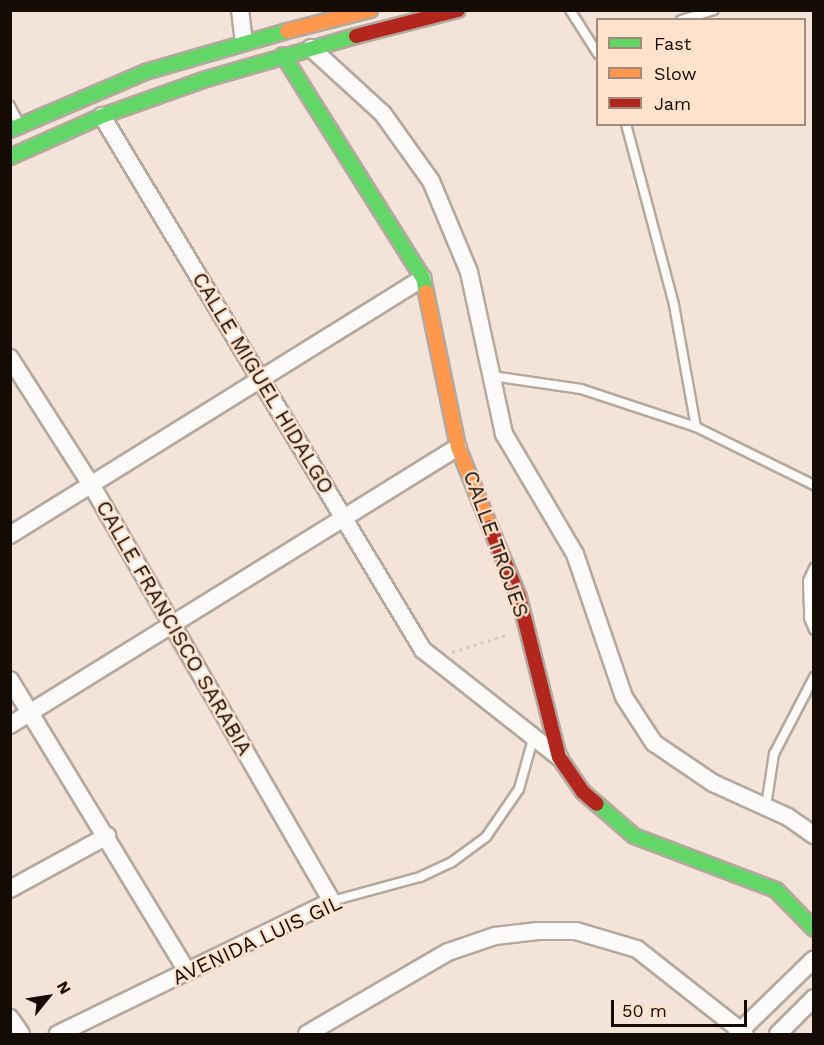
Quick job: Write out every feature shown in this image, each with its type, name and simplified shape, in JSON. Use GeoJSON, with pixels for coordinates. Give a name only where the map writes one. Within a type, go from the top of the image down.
{"type":"FeatureCollection","features":[{"type":"Feature","properties":{"kind":"street"},"geometry":{"type":"LineString","coordinates":[[240,10],[244,42]]}},
{"type":"Feature","properties":{"kind":"street"},"geometry":{"type":"LineString","coordinates":[[15,128],[145,72],[244,42],[370,10]]}},
{"type":"Feature","properties":{"kind":"street"},"geometry":{"type":"LineString","coordinates":[[10,157],[102,116],[283,55],[458,10]]}},
{"type":"Feature","properties":{"kind":"street"},"geometry":{"type":"LineString","coordinates":[[311,48],[383,114],[431,181],[469,272],[504,434],[575,554],[624,697],[654,743],[713,783],[766,806],[813,835]]}},
{"type":"Feature","properties":{"kind":"street","name":"CALLE TROJES"},"geometry":{"type":"LineString","coordinates":[[283,55],[423,278],[458,447],[519,597],[531,657],[559,757],[583,792],[634,836],[776,890],[813,929]]}},
{"type":"Feature","properties":{"kind":"street","name":"CALLE MIGUEL HIDALGO"},"geometry":{"type":"LineString","coordinates":[[102,116],[262,377],[423,650],[533,739],[559,757]]}},
{"type":"Feature","properties":{"kind":"street"},"geometry":{"type":"LineString","coordinates":[[10,535],[423,278]]}},
{"type":"Feature","properties":{"kind":"street","name":"CALLE FRANCISCO SARABIA"},"geometry":{"type":"LineString","coordinates":[[10,358],[92,486],[332,901]]}},
{"type":"Feature","properties":{"kind":"street"},"geometry":{"type":"LineString","coordinates":[[10,725],[458,447]]}},
{"type":"Feature","properties":{"kind":"street"},"geometry":{"type":"LineString","coordinates":[[10,680],[107,836],[187,971]]}},
{"type":"Feature","properties":{"kind":"street"},"geometry":{"type":"LineString","coordinates":[[10,889],[107,836]]}},
{"type":"Feature","properties":{"kind":"street","name":"AVENIDA LUIS GIL"},"geometry":{"type":"LineString","coordinates":[[58,1035],[332,901]]}},
{"type":"Feature","properties":{"kind":"street"},"geometry":{"type":"LineString","coordinates":[[307,1035],[448,952],[495,936],[538,931],[602,936],[637,950],[741,1033],[813,959]]}},
{"type":"Feature","properties":{"kind":"street"},"geometry":{"type":"LineString","coordinates":[[778,1035],[813,998]]}},
{"type":"Feature","properties":{"kind":"street"},"geometry":{"type":"LineString","coordinates":[[10,1018],[21,1035]]}},
{"type":"Feature","properties":{"kind":"lane"},"geometry":{"type":"LineString","coordinates":[[570,10],[594,42]]}},
{"type":"Feature","properties":{"kind":"lane"},"geometry":{"type":"LineString","coordinates":[[688,18],[714,10]]}},
{"type":"Feature","properties":{"kind":"lane"},"geometry":{"type":"LineString","coordinates":[[10,106],[15,128]]}},
{"type":"Feature","properties":{"kind":"lane"},"geometry":{"type":"LineString","coordinates":[[627,126],[674,305],[696,427]]}},
{"type":"Feature","properties":{"kind":"lane"},"geometry":{"type":"LineString","coordinates":[[492,376],[581,389],[696,427],[813,485]]}},
{"type":"Feature","properties":{"kind":"lane"},"geometry":{"type":"LineString","coordinates":[[813,568],[808,580],[809,618],[813,630]]}},
{"type":"Feature","properties":{"kind":"lane"},"geometry":{"type":"LineString","coordinates":[[766,806],[774,754],[813,677]]}},
{"type":"Feature","properties":{"kind":"lane","name":"AVENIDA LUIS GIL"},"geometry":{"type":"LineString","coordinates":[[332,901],[420,877],[452,862],[486,837],[519,789],[533,739]]}},
{"type":"Feature","properties":{"kind":"path"},"geometry":{"type":"LineString","coordinates":[[423,650],[453,652],[527,628]]}},
{"type":"Feature","properties":{"kind":"traffic: fast"},"geometry":{"type":"LineString","coordinates":[[10,130],[145,72],[287,31]]}},
{"type":"Feature","properties":{"kind":"traffic: fast"},"geometry":{"type":"LineString","coordinates":[[10,157],[102,116],[206,79],[356,36]]}},
{"type":"Feature","properties":{"kind":"traffic: fast"},"geometry":{"type":"LineString","coordinates":[[283,55],[423,278],[426,292]]}},
{"type":"Feature","properties":{"kind":"traffic: fast"},"geometry":{"type":"LineString","coordinates":[[597,804],[634,836],[776,890],[814,929]]}},
{"type":"Feature","properties":{"kind":"traffic: slow"},"geometry":{"type":"LineString","coordinates":[[287,31],[370,10]]}},
{"type":"Feature","properties":{"kind":"traffic: slow"},"geometry":{"type":"LineString","coordinates":[[426,292],[458,447],[490,527]]}},
{"type":"Feature","properties":{"kind":"traffic: jam"},"geometry":{"type":"LineString","coordinates":[[356,36],[458,10]]}},
{"type":"Feature","properties":{"kind":"traffic: jam"},"geometry":{"type":"LineString","coordinates":[[490,527],[519,597],[559,757],[583,792],[597,804]]}}]}
